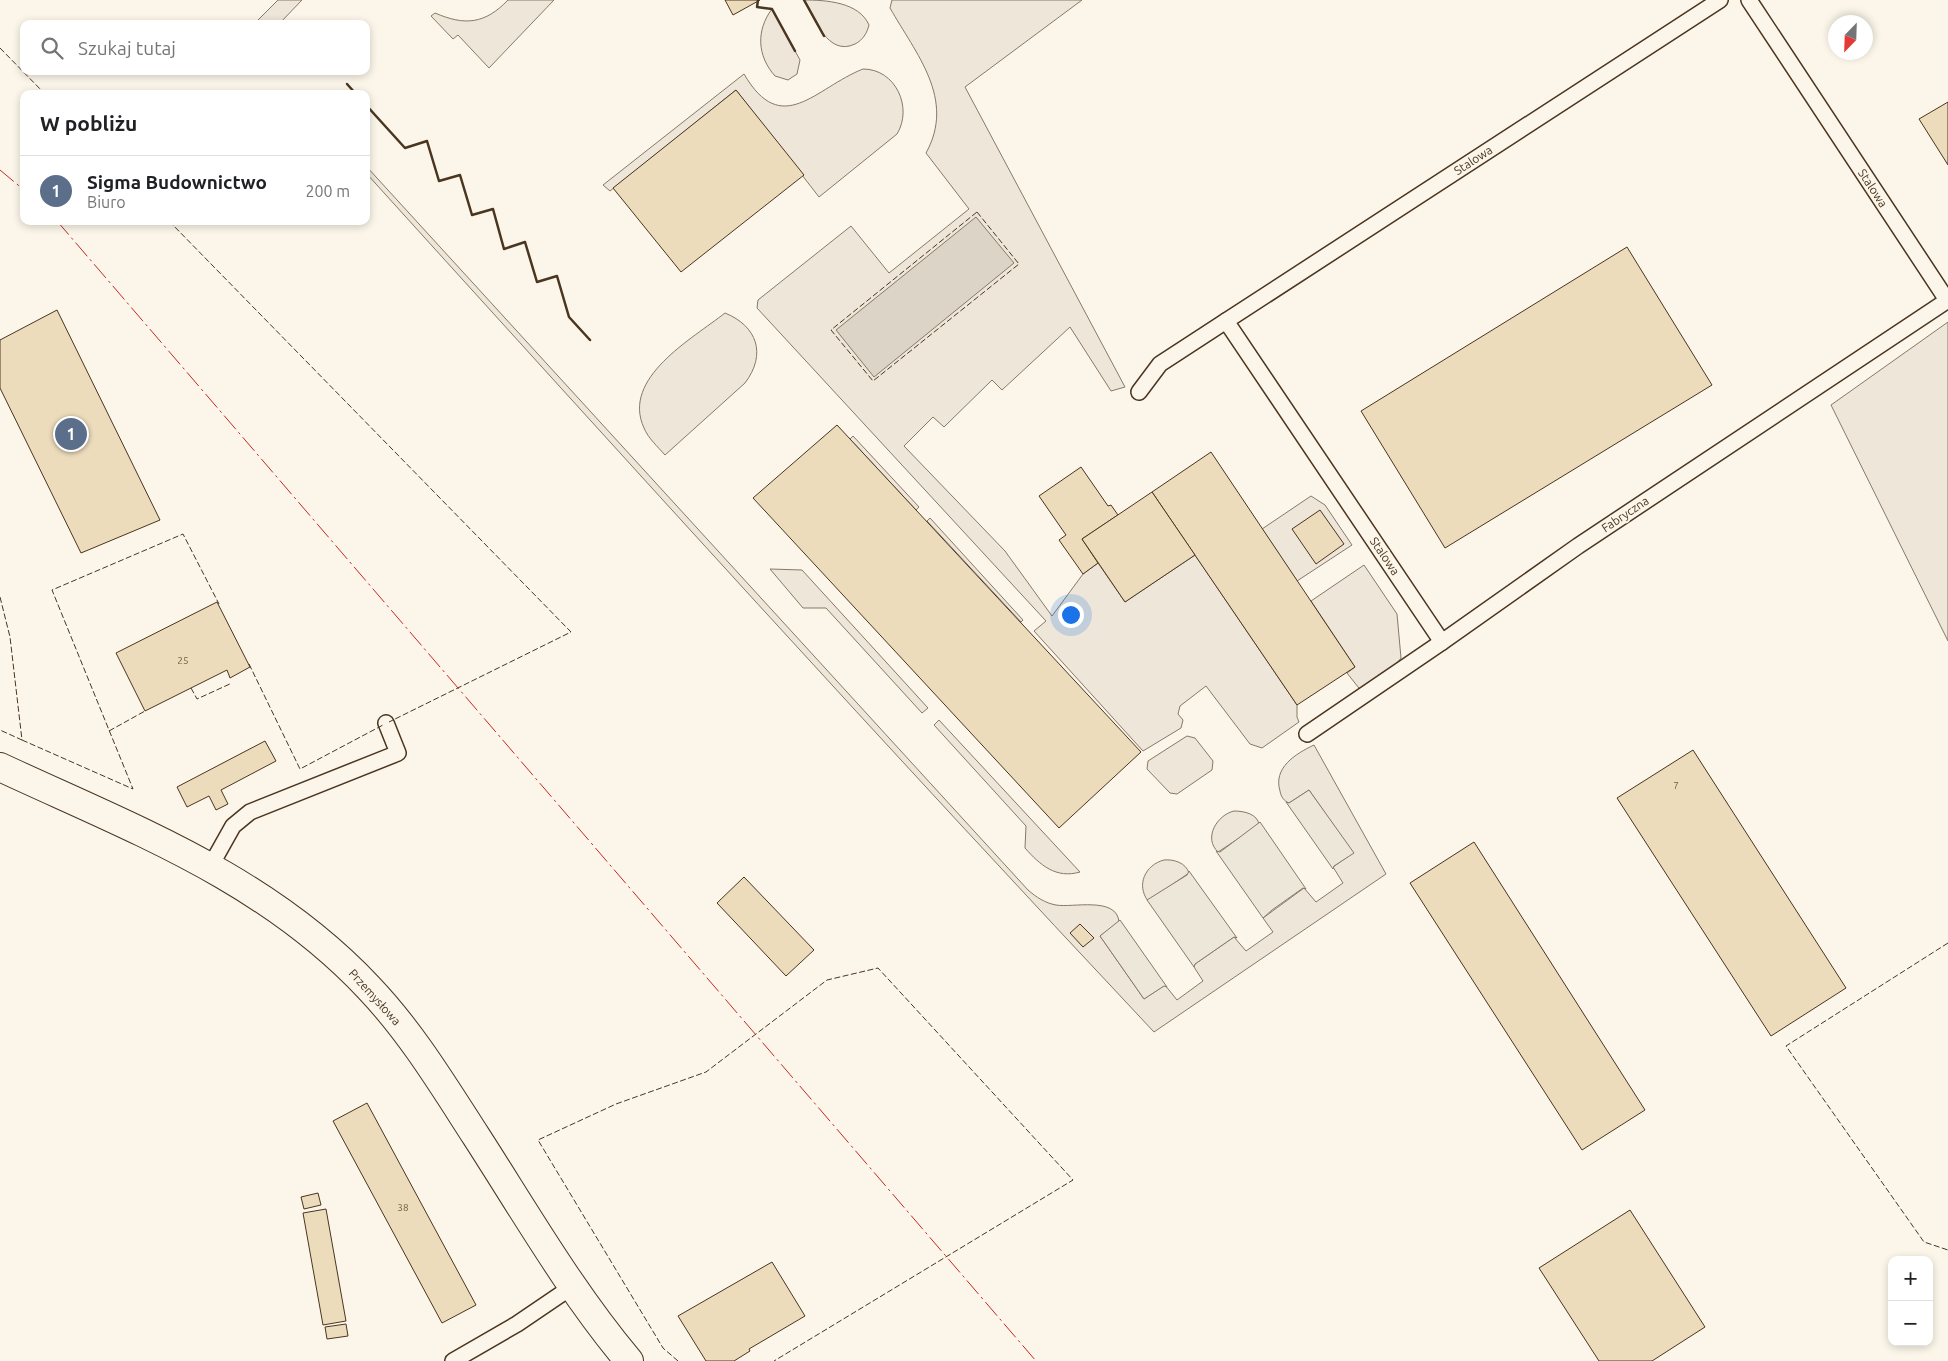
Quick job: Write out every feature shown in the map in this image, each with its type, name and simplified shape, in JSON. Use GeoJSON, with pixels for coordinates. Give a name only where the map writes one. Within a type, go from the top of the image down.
{"type":"FeatureCollection","features":[{"type":"Feature","properties":{"kind":"street","name":"Przemysłowa"},"geometry":{"type":"LineString","coordinates":[[0,767],[210,867],[260,895],[302,926],[340,959],[382,1002],[439,1078],[573,1286],[629,1361]]}},
{"type":"Feature","properties":{"kind":"lane","name":"Stalowa"},"geometry":{"type":"LineString","coordinates":[[1139,392],[1160,364],[1720,0]]}},
{"type":"Feature","properties":{"kind":"lane","name":"Stalowa"},"geometry":{"type":"LineString","coordinates":[[1750,0],[1948,300]]}},
{"type":"Feature","properties":{"kind":"lane","name":"Fabryczna"},"geometry":{"type":"LineString","coordinates":[[1307,734],[1578,546],[1948,300]]}},
{"type":"Feature","properties":{"kind":"lane","name":"Stalowa"},"geometry":{"type":"LineString","coordinates":[[1226,321],[1442,642]]}},
{"type":"Feature","properties":{"kind":"lane"},"geometry":{"type":"LineString","coordinates":[[210,867],[233,826],[250,812],[398,753],[386,723]]}},
{"type":"Feature","properties":{"kind":"lane"},"geometry":{"type":"LineString","coordinates":[[453,1361],[517,1324],[573,1286]]}},
{"type":"Feature","properties":{"kind":"shaded area"},"geometry":{"type":"Polygon","coordinates":[[[278,0],[302,0],[283,20],[258,20],[278,0]]]}},
{"type":"Feature","properties":{"kind":"shaded area"},"geometry":{"type":"Polygon","coordinates":[[[508,0],[554,0],[489,68],[458,35],[453,39],[431,16],[435,13],[456,20],[474,20],[491,14],[508,0]]]}},
{"type":"Feature","properties":{"kind":"shaded area"},"geometry":{"type":"Polygon","coordinates":[[[804,0],[832,2],[858,11],[869,25],[866,33],[855,44],[845,47],[837,45],[823,34],[804,0]]]}},
{"type":"Feature","properties":{"kind":"shaded area"},"geometry":{"type":"Polygon","coordinates":[[[892,0],[1082,0],[965,87],[1125,387],[1111,391],[1070,327],[1002,390],[992,380],[944,427],[933,417],[904,446],[1005,551],[1052,616],[1083,574],[1098,563],[1125,602],[1195,555],[1297,705],[1299,722],[1262,748],[1250,744],[1206,686],[1180,706],[1178,714],[1183,720],[1181,728],[1143,751],[1034,631],[1046,621],[757,308],[758,300],[851,226],[889,273],[969,209],[926,153],[934,133],[937,114],[935,96],[921,60],[890,8],[892,0]]]}},
{"type":"Feature","properties":{"kind":"shaded area"},"geometry":{"type":"Polygon","coordinates":[[[772,9],[800,60],[797,74],[788,80],[775,76],[762,52],[761,34],[772,9]]]}},
{"type":"Feature","properties":{"kind":"shaded area"},"geometry":{"type":"Polygon","coordinates":[[[863,69],[875,71],[892,83],[902,102],[901,124],[897,134],[819,197],[736,90],[610,191],[603,185],[744,74],[758,93],[772,103],[786,106],[800,103],[863,69]]]}},
{"type":"Feature","properties":{"kind":"shaded area"},"geometry":{"type":"Polygon","coordinates":[[[370,170],[1028,890],[1052,904],[1063,906],[1102,906],[1111,909],[1116,914],[1119,922],[1100,936],[1144,999],[1165,985],[1177,1000],[1203,981],[1194,967],[1195,964],[1234,937],[1246,951],[1273,932],[1263,918],[1304,888],[1316,902],[1343,883],[1333,867],[1353,853],[1309,790],[1289,803],[1283,799],[1280,793],[1280,775],[1287,763],[1293,757],[1314,745],[1386,874],[1154,1032],[955,819],[370,177],[370,170]]]}},
{"type":"Feature","properties":{"kind":"shaded area"},"geometry":{"type":"Polygon","coordinates":[[[976,217],[1014,263],[874,377],[836,330],[976,217]]]}},
{"type":"Feature","properties":{"kind":"shaded area"},"geometry":{"type":"Polygon","coordinates":[[[725,313],[745,325],[751,333],[757,352],[752,372],[745,383],[665,455],[644,428],[640,410],[642,393],[651,376],[664,362],[679,348],[725,313]]]}},
{"type":"Feature","properties":{"kind":"shaded area"},"geometry":{"type":"Polygon","coordinates":[[[1948,322],[1948,641],[1831,405],[1948,322]]]}},
{"type":"Feature","properties":{"kind":"shaded area"},"geometry":{"type":"Polygon","coordinates":[[[853,436],[919,507],[916,510],[850,439],[853,436]]]}},
{"type":"Feature","properties":{"kind":"shaded area"},"geometry":{"type":"Polygon","coordinates":[[[1311,496],[1325,505],[1352,545],[1297,581],[1262,529],[1311,496]]]}},
{"type":"Feature","properties":{"kind":"shaded area"},"geometry":{"type":"Polygon","coordinates":[[[930,518],[1023,620],[1021,622],[927,521],[930,518]]]}},
{"type":"Feature","properties":{"kind":"shaded area"},"geometry":{"type":"Polygon","coordinates":[[[1364,565],[1397,614],[1401,658],[1390,672],[1362,692],[1347,673],[1355,667],[1311,601],[1364,565]]]}},
{"type":"Feature","properties":{"kind":"shaded area"},"geometry":{"type":"Polygon","coordinates":[[[770,569],[802,570],[928,708],[922,713],[826,608],[803,608],[770,569]]]}},
{"type":"Feature","properties":{"kind":"shaded area"},"geometry":{"type":"Polygon","coordinates":[[[939,720],[1080,872],[1063,874],[1049,869],[1025,848],[1026,826],[934,725],[939,720]]]}},
{"type":"Feature","properties":{"kind":"shaded area"},"geometry":{"type":"Polygon","coordinates":[[[1187,736],[1195,738],[1213,761],[1212,770],[1177,794],[1170,793],[1147,769],[1148,761],[1187,736]]]}},
{"type":"Feature","properties":{"kind":"shaded area"},"geometry":{"type":"Polygon","coordinates":[[[1309,790],[1354,853],[1334,866],[1333,869],[1286,802],[1289,803],[1309,790]]]}},
{"type":"Feature","properties":{"kind":"shaded area"},"geometry":{"type":"Polygon","coordinates":[[[1234,811],[1253,816],[1259,825],[1218,852],[1212,840],[1214,828],[1222,817],[1234,811]]]}},
{"type":"Feature","properties":{"kind":"shaded area"},"geometry":{"type":"Polygon","coordinates":[[[1260,822],[1306,889],[1303,888],[1263,918],[1216,851],[1220,852],[1260,822]]]}},
{"type":"Feature","properties":{"kind":"shaded area"},"geometry":{"type":"Polygon","coordinates":[[[1164,860],[1179,862],[1189,873],[1148,901],[1143,889],[1144,876],[1152,866],[1164,860]]]}},
{"type":"Feature","properties":{"kind":"shaded area"},"geometry":{"type":"Polygon","coordinates":[[[1189,871],[1237,938],[1234,937],[1195,964],[1194,967],[1147,900],[1187,875],[1189,871]]]}},
{"type":"Feature","properties":{"kind":"shaded area"},"geometry":{"type":"Polygon","coordinates":[[[1120,920],[1167,987],[1164,986],[1144,999],[1100,936],[1120,920]]]}},
{"type":"Feature","properties":{"kind":"building"},"geometry":{"type":"Polygon","coordinates":[[[725,0],[760,0],[733,15],[725,0]]]}},
{"type":"Feature","properties":{"kind":"building"},"geometry":{"type":"Polygon","coordinates":[[[736,90],[804,175],[681,272],[613,188],[736,90]]]}},
{"type":"Feature","properties":{"kind":"building"},"geometry":{"type":"Polygon","coordinates":[[[1948,102],[1948,165],[1919,119],[1948,102]]]}},
{"type":"Feature","properties":{"kind":"building"},"geometry":{"type":"Polygon","coordinates":[[[1627,247],[1712,385],[1445,548],[1361,411],[1627,247]]]}},
{"type":"Feature","properties":{"kind":"building"},"geometry":{"type":"Polygon","coordinates":[[[57,310],[160,520],[81,553],[0,388],[0,340],[57,310]]]}},
{"type":"Feature","properties":{"kind":"building"},"geometry":{"type":"Polygon","coordinates":[[[837,425],[1141,752],[1059,828],[753,498],[837,425]]]}},
{"type":"Feature","properties":{"kind":"building"},"geometry":{"type":"Polygon","coordinates":[[[1211,452],[1355,667],[1297,705],[1152,492],[1211,452]]]}},
{"type":"Feature","properties":{"kind":"building"},"geometry":{"type":"Polygon","coordinates":[[[1081,467],[1108,506],[1111,505],[1118,515],[1082,539],[1098,563],[1083,574],[1059,540],[1066,535],[1039,496],[1081,467]]]}},
{"type":"Feature","properties":{"kind":"building"},"geometry":{"type":"Polygon","coordinates":[[[1152,492],[1195,555],[1125,602],[1082,539],[1152,492]]]}},
{"type":"Feature","properties":{"kind":"building"},"geometry":{"type":"Polygon","coordinates":[[[1320,510],[1344,544],[1316,564],[1292,529],[1320,510]]]}},
{"type":"Feature","properties":{"kind":"building"},"geometry":{"type":"Polygon","coordinates":[[[217,602],[250,667],[230,678],[227,670],[145,711],[116,653],[217,602]]]}},
{"type":"Feature","properties":{"kind":"building"},"geometry":{"type":"Polygon","coordinates":[[[265,741],[276,761],[221,790],[228,804],[216,810],[209,796],[187,807],[177,787],[265,741]]]}},
{"type":"Feature","properties":{"kind":"building"},"geometry":{"type":"Polygon","coordinates":[[[1693,750],[1846,988],[1771,1036],[1617,798],[1693,750]]]}},
{"type":"Feature","properties":{"kind":"building"},"geometry":{"type":"Polygon","coordinates":[[[1474,842],[1645,1110],[1582,1150],[1410,883],[1474,842]]]}},
{"type":"Feature","properties":{"kind":"building"},"geometry":{"type":"Polygon","coordinates":[[[744,877],[814,950],[786,976],[717,903],[744,877]]]}},
{"type":"Feature","properties":{"kind":"building"},"geometry":{"type":"Polygon","coordinates":[[[1080,924],[1094,938],[1083,947],[1070,933],[1080,924]]]}},
{"type":"Feature","properties":{"kind":"building"},"geometry":{"type":"Polygon","coordinates":[[[367,1103],[476,1305],[442,1323],[333,1121],[367,1103]]]}},
{"type":"Feature","properties":{"kind":"building"},"geometry":{"type":"Polygon","coordinates":[[[318,1193],[321,1205],[304,1209],[301,1197],[318,1193]]]}},
{"type":"Feature","properties":{"kind":"building"},"geometry":{"type":"Polygon","coordinates":[[[326,1209],[346,1321],[323,1325],[303,1213],[326,1209]]]}},
{"type":"Feature","properties":{"kind":"building"},"geometry":{"type":"Polygon","coordinates":[[[1630,1210],[1705,1327],[1652,1361],[1599,1361],[1539,1268],[1630,1210]]]}},
{"type":"Feature","properties":{"kind":"building"},"geometry":{"type":"Polygon","coordinates":[[[772,1262],[805,1316],[749,1349],[750,1351],[734,1361],[706,1361],[678,1316],[772,1262]]]}},
{"type":"Feature","properties":{"kind":"building"},"geometry":{"type":"Polygon","coordinates":[[[346,1324],[348,1336],[327,1339],[325,1327],[346,1324]]]}},
{"type":"Feature","properties":{"kind":"fence"},"geometry":{"type":"LineString","coordinates":[[0,48],[20,68]]}},
{"type":"Feature","properties":{"kind":"fence"},"geometry":{"type":"LineString","coordinates":[[26,75],[41,90]]}},
{"type":"Feature","properties":{"kind":"fence"},"geometry":{"type":"LineString","coordinates":[[977,212],[1019,264],[873,381],[831,330],[977,212]]}},
{"type":"Feature","properties":{"kind":"fence"},"geometry":{"type":"LineString","coordinates":[[173,225],[571,632],[389,722]]}},
{"type":"Feature","properties":{"kind":"fence"},"geometry":{"type":"LineString","coordinates":[[22,740],[133,789],[52,590],[183,534],[219,604]]}},
{"type":"Feature","properties":{"kind":"fence"},"geometry":{"type":"LineString","coordinates":[[0,597],[10,637],[22,740],[0,730]]}},
{"type":"Feature","properties":{"kind":"fence"},"geometry":{"type":"LineString","coordinates":[[249,664],[300,769],[383,725]]}},
{"type":"Feature","properties":{"kind":"fence"},"geometry":{"type":"LineString","coordinates":[[191,688],[197,699],[232,683]]}},
{"type":"Feature","properties":{"kind":"fence"},"geometry":{"type":"LineString","coordinates":[[109,731],[145,711]]}},
{"type":"Feature","properties":{"kind":"fence"},"geometry":{"type":"LineString","coordinates":[[1948,943],[1786,1046],[1924,1242],[1948,1250]]}},
{"type":"Feature","properties":{"kind":"fence"},"geometry":{"type":"LineString","coordinates":[[678,1361],[663,1348],[538,1140],[616,1104],[706,1072],[827,980],[878,968],[1073,1180],[774,1361]]}},
{"type":"Feature","properties":{"kind":"wall"},"geometry":{"type":"LineString","coordinates":[[758,0],[757,7],[772,9],[795,51]]}},
{"type":"Feature","properties":{"kind":"wall"},"geometry":{"type":"LineString","coordinates":[[804,0],[824,36]]}},
{"type":"Feature","properties":{"kind":"wall"},"geometry":{"type":"LineString","coordinates":[[347,84],[352,90]]}},
{"type":"Feature","properties":{"kind":"wall"},"geometry":{"type":"LineString","coordinates":[[370,109],[405,148],[427,141],[439,181],[460,175],[472,215],[493,209],[504,249],[525,242],[537,282],[557,276],[569,317],[590,340]]}},
{"type":"Feature","properties":{"kind":"power"},"geometry":{"type":"LineString","coordinates":[[0,170],[20,187]]}},
{"type":"Feature","properties":{"kind":"power"},"geometry":{"type":"LineString","coordinates":[[60,225],[1036,1361]]}},
{"type":"Feature","properties":{"kind":"place","name":"Sigma Budownictwo"},"geometry":{"type":"Point","coordinates":[71,434]}}]}
